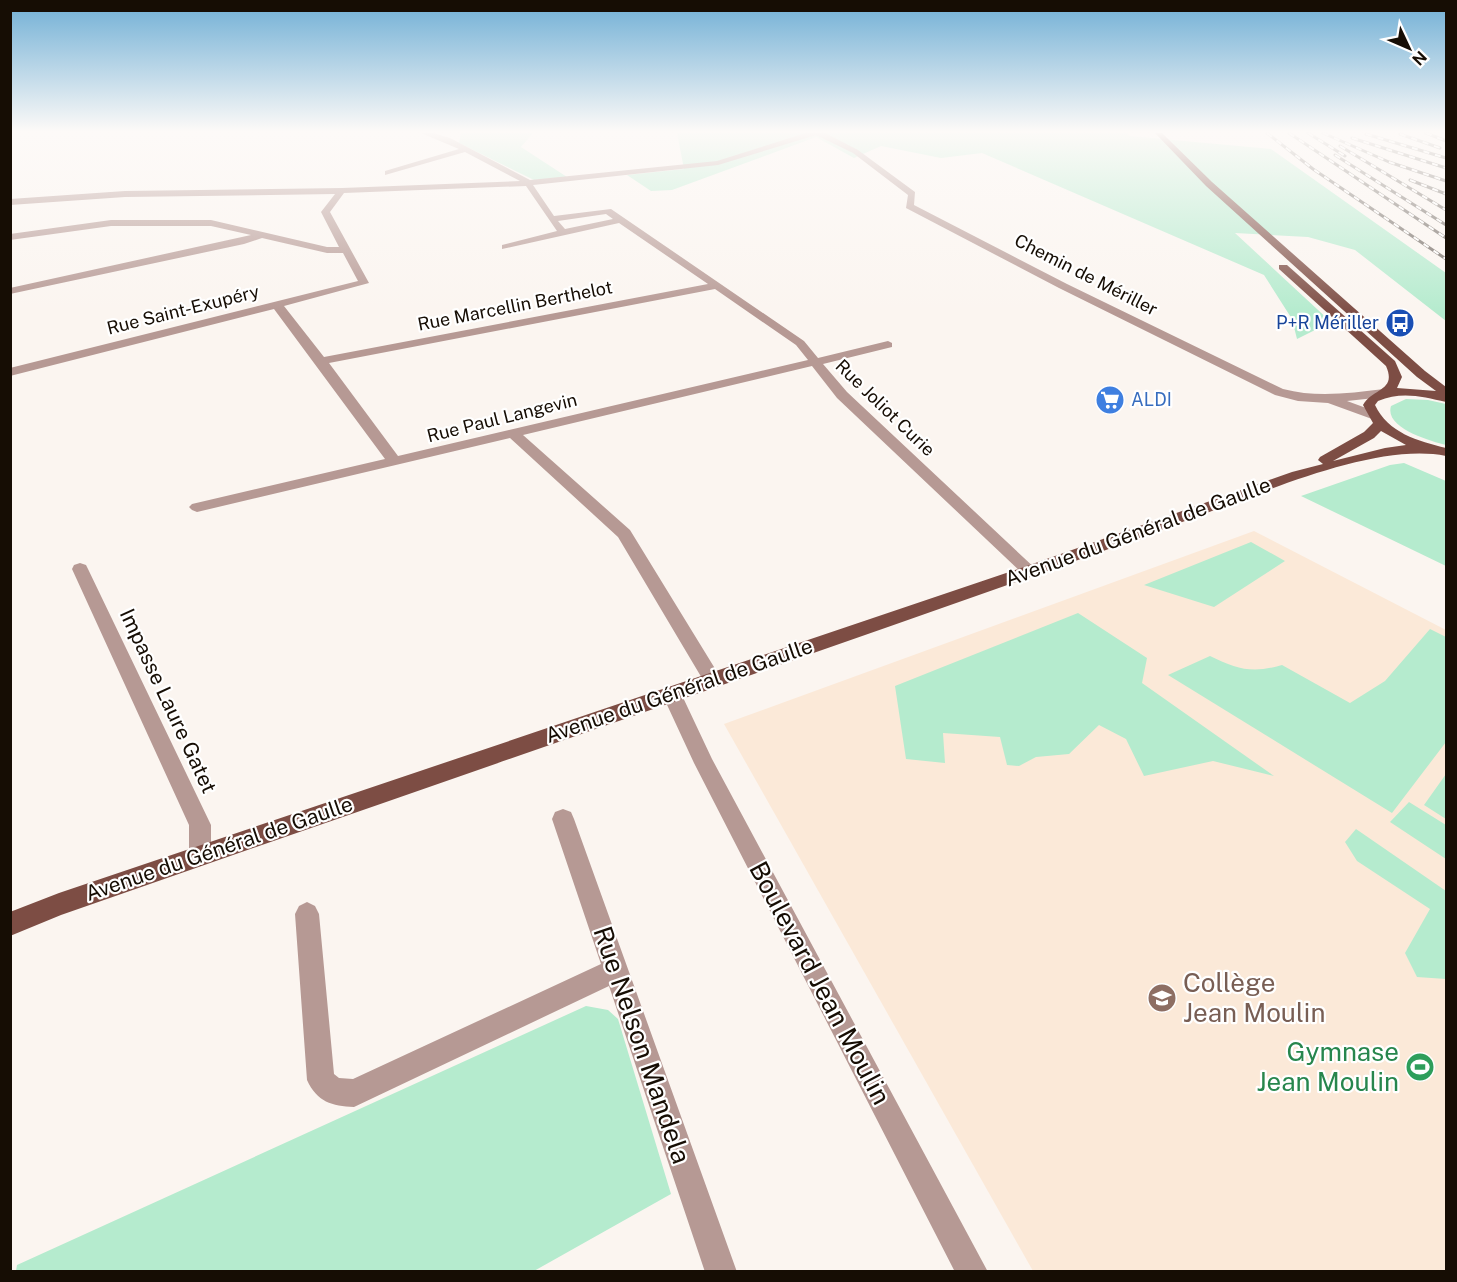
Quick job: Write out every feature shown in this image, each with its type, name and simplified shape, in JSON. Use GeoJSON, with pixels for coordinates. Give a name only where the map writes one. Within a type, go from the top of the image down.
{"type":"FeatureCollection","features":[{"type":"Feature","properties":{"kind":"main road"},"geometry":{"type":"LineString","coordinates":[[1219,193],[1421,374],[1446,393]]}},
{"type":"Feature","properties":{"kind":"main road","name":"Avenue du Général de Gaulle"},"geometry":{"type":"LineString","coordinates":[[1278,262],[1391,364],[1397,378],[1396,384],[1373,398],[1369,405],[1376,419],[1397,435],[1440,451]]}},
{"type":"Feature","properties":{"kind":"main road"},"geometry":{"type":"LineString","coordinates":[[1384,393],[1409,391],[1446,398]]}},
{"type":"Feature","properties":{"kind":"main road","name":"Avenue du Général de Gaulle"},"geometry":{"type":"LineString","coordinates":[[1297,475],[1361,440],[1376,419]]}},
{"type":"Feature","properties":{"kind":"main road","name":"Avenue du Général de Gaulle"},"geometry":{"type":"LineString","coordinates":[[10,924],[59,904],[1030,571],[1297,475],[1385,452],[1409,449],[1440,451]]}},
{"type":"Feature","properties":{"kind":"main road","name":"Avenue du Général de Gaulle"},"geometry":{"type":"LineString","coordinates":[[10,917],[59,904]]}},
{"type":"Feature","properties":{"kind":"street"},"geometry":{"type":"LineString","coordinates":[[10,201],[125,194],[210,193]]}},
{"type":"Feature","properties":{"kind":"street"},"geometry":{"type":"LineString","coordinates":[[10,237],[111,223],[211,223],[327,250],[346,250],[325,212],[341,193]]}},
{"type":"Feature","properties":{"kind":"street"},"geometry":{"type":"LineString","coordinates":[[535,193],[563,232]]}},
{"type":"Feature","properties":{"kind":"street","name":"Chemin de Mériller"},"geometry":{"type":"LineString","coordinates":[[910,193],[909,206],[1063,286],[1279,392],[1298,398],[1330,399]]}},
{"type":"Feature","properties":{"kind":"street","name":"Rue Joliot Curie"},"geometry":{"type":"LineString","coordinates":[[552,219],[608,210],[800,343],[842,395],[1030,571]]}},
{"type":"Feature","properties":{"kind":"street"},"geometry":{"type":"LineString","coordinates":[[504,247],[620,220]]}},
{"type":"Feature","properties":{"kind":"street"},"geometry":{"type":"LineString","coordinates":[[10,291],[244,241],[263,234]]}},
{"type":"Feature","properties":{"kind":"street","name":"Rue Saint-Exupéry"},"geometry":{"type":"LineString","coordinates":[[10,372],[364,283],[346,250]]}},
{"type":"Feature","properties":{"kind":"street","name":"Rue Marcellin Berthelot"},"geometry":{"type":"LineString","coordinates":[[321,361],[715,286]]}},
{"type":"Feature","properties":{"kind":"street"},"geometry":{"type":"LineString","coordinates":[[277,305],[395,462]]}},
{"type":"Feature","properties":{"kind":"street","name":"Rue Paul Langevin"},"geometry":{"type":"LineString","coordinates":[[197,507],[514,435],[888,345]]}},
{"type":"Feature","properties":{"kind":"street"},"geometry":{"type":"LineString","coordinates":[[1330,399],[1384,393]]}},
{"type":"Feature","properties":{"kind":"street"},"geometry":{"type":"LineString","coordinates":[[1330,399],[1376,419]]}},
{"type":"Feature","properties":{"kind":"street"},"geometry":{"type":"LineString","coordinates":[[514,435],[624,534],[713,680]]}},
{"type":"Feature","properties":{"kind":"street","name":"Impasse Laure Gatet"},"geometry":{"type":"LineString","coordinates":[[80,569],[200,825],[200,855]]}},
{"type":"Feature","properties":{"kind":"street","name":"Boulevard Jean Moulin"},"geometry":{"type":"LineString","coordinates":[[672,694],[704,763],[972,1272]]}},
{"type":"Feature","properties":{"kind":"street","name":"Rue Nelson Mandela"},"geometry":{"type":"LineString","coordinates":[[562,819],[721,1272]]}},
{"type":"Feature","properties":{"kind":"street"},"geometry":{"type":"LineString","coordinates":[[308,914],[321,1080],[333,1092],[354,1093],[616,970]]}},
{"type":"Feature","properties":{"kind":"shaded area","name":"Collège Jean Moulin"},"geometry":{"type":"Polygon","coordinates":[[[1254,531],[1446,630],[1446,1271],[1033,1271],[724,724],[1254,531]]]}},
{"type":"Feature","properties":{"kind":"green space"},"geometry":{"type":"Polygon","coordinates":[[[1074,193],[1333,193],[1446,273],[1446,321],[1355,250],[1308,237],[1235,233],[1331,322],[1297,339],[1292,319],[1264,275],[1074,193]]]}},
{"type":"Feature","properties":{"kind":"green space"},"geometry":{"type":"Polygon","coordinates":[[[1406,399],[1446,404],[1446,445],[1410,432],[1395,421],[1391,414],[1391,406],[1406,399]]]}},
{"type":"Feature","properties":{"kind":"green space"},"geometry":{"type":"Polygon","coordinates":[[[1404,463],[1446,481],[1446,566],[1301,496],[1390,465],[1404,463]]]}},
{"type":"Feature","properties":{"kind":"green space"},"geometry":{"type":"Polygon","coordinates":[[[1251,542],[1285,561],[1214,607],[1144,585],[1251,542]]]}},
{"type":"Feature","properties":{"kind":"green space"},"geometry":{"type":"Polygon","coordinates":[[[1078,613],[1147,658],[1142,683],[1274,776],[1213,761],[1144,776],[1126,739],[1099,725],[1069,754],[1036,757],[1019,766],[1007,765],[1000,737],[943,733],[945,763],[906,759],[895,686],[1078,613]]]}},
{"type":"Feature","properties":{"kind":"green space"},"geometry":{"type":"Polygon","coordinates":[[[1430,629],[1446,637],[1446,742],[1392,813],[1168,675],[1210,656],[1228,664],[1253,670],[1282,665],[1350,703],[1385,681],[1430,629]]]}},
{"type":"Feature","properties":{"kind":"green space"},"geometry":{"type":"Polygon","coordinates":[[[1446,774],[1446,819],[1424,805],[1446,774]]]}},
{"type":"Feature","properties":{"kind":"green space"},"geometry":{"type":"Polygon","coordinates":[[[1409,802],[1446,825],[1446,859],[1390,822],[1409,802]]]}},
{"type":"Feature","properties":{"kind":"green space"},"geometry":{"type":"Polygon","coordinates":[[[1356,829],[1446,891],[1446,979],[1417,977],[1405,953],[1430,909],[1357,861],[1345,842],[1356,829]]]}},
{"type":"Feature","properties":{"kind":"green space"},"geometry":{"type":"Polygon","coordinates":[[[586,1006],[608,1010],[618,1019],[671,1194],[534,1271],[16,1271],[17,1265],[586,1006]]]}},
{"type":"Feature","properties":{"kind":"railway"},"geometry":{"type":"LineString","coordinates":[[1348,193],[1446,259]]}},
{"type":"Feature","properties":{"kind":"railway"},"geometry":{"type":"LineString","coordinates":[[1378,193],[1446,238]]}},
{"type":"Feature","properties":{"kind":"railway"},"geometry":{"type":"LineString","coordinates":[[1395,193],[1446,225]]}},
{"type":"Feature","properties":{"kind":"railway"},"geometry":{"type":"LineString","coordinates":[[1418,193],[1446,210]]}},
{"type":"Feature","properties":{"kind":"place","name":"P+R Mériller"},"geometry":{"type":"Point","coordinates":[1400,323]}},
{"type":"Feature","properties":{"kind":"place","name":"ALDI"},"geometry":{"type":"Point","coordinates":[1110,400]}},
{"type":"Feature","properties":{"kind":"place","name":"Collège Jean Moulin"},"geometry":{"type":"Point","coordinates":[1162,998]}},
{"type":"Feature","properties":{"kind":"place","name":"Gymnase Jean Moulin"},"geometry":{"type":"Point","coordinates":[1420,1067]}}]}
